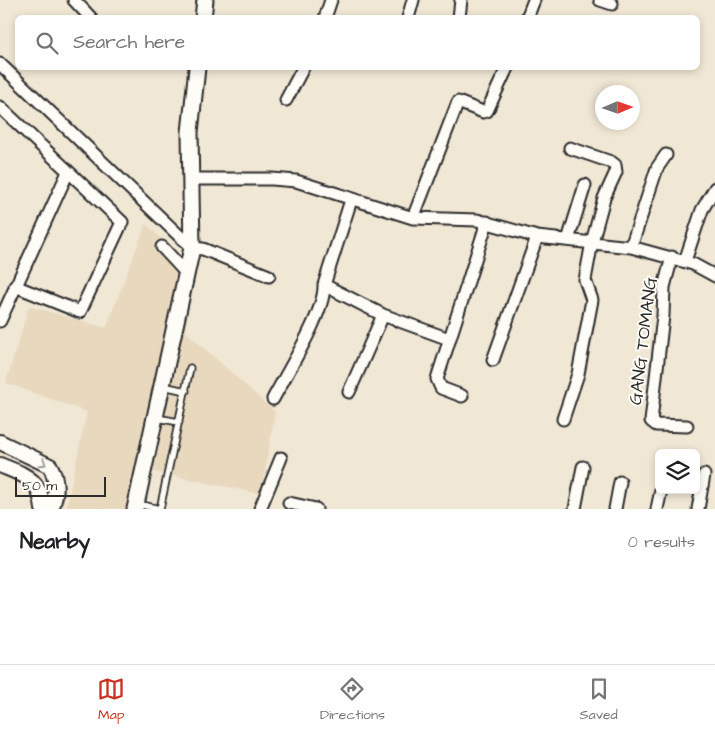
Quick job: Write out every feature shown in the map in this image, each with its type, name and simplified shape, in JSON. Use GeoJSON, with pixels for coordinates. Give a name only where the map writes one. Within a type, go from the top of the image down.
{"type":"FeatureCollection","features":[{"type":"Feature","properties":{"kind":"main road"},"geometry":{"type":"LineString","coordinates":[[203,15],[205,0]]}},
{"type":"Feature","properties":{"kind":"main road"},"geometry":{"type":"LineString","coordinates":[[138,506],[165,386],[190,260],[193,221],[190,179],[190,132],[197,70]]}},
{"type":"Feature","properties":{"kind":"street"},"geometry":{"type":"LineString","coordinates":[[74,0],[88,15]]}},
{"type":"Feature","properties":{"kind":"street"},"geometry":{"type":"LineString","coordinates":[[326,15],[331,0]]}},
{"type":"Feature","properties":{"kind":"street"},"geometry":{"type":"LineString","coordinates":[[409,15],[413,0]]}},
{"type":"Feature","properties":{"kind":"street"},"geometry":{"type":"LineString","coordinates":[[458,15],[461,0]]}},
{"type":"Feature","properties":{"kind":"street"},"geometry":{"type":"LineString","coordinates":[[528,15],[534,0]]}},
{"type":"Feature","properties":{"kind":"street"},"geometry":{"type":"LineString","coordinates":[[0,64],[190,260]]}},
{"type":"Feature","properties":{"kind":"street"},"geometry":{"type":"LineString","coordinates":[[286,100],[302,70]]}},
{"type":"Feature","properties":{"kind":"street"},"geometry":{"type":"LineString","coordinates":[[413,218],[458,102],[483,112],[487,111],[506,70]]}},
{"type":"Feature","properties":{"kind":"street"},"geometry":{"type":"LineString","coordinates":[[0,107],[120,220],[122,225],[80,312],[16,286]]}},
{"type":"Feature","properties":{"kind":"street"},"geometry":{"type":"LineString","coordinates":[[563,419],[578,374],[592,300],[585,280],[592,242],[604,198],[616,168],[611,162],[570,148]]}},
{"type":"Feature","properties":{"kind":"street"},"geometry":{"type":"LineString","coordinates":[[631,247],[657,168],[666,155]]}},
{"type":"Feature","properties":{"kind":"street"},"geometry":{"type":"LineString","coordinates":[[0,321],[68,172]]}},
{"type":"Feature","properties":{"kind":"street"},"geometry":{"type":"LineString","coordinates":[[190,179],[284,179],[413,218],[461,218],[488,222],[537,237],[631,247],[685,261],[715,276]]}},
{"type":"Feature","properties":{"kind":"street"},"geometry":{"type":"LineString","coordinates":[[568,240],[585,186]]}},
{"type":"Feature","properties":{"kind":"street"},"geometry":{"type":"LineString","coordinates":[[685,261],[702,210],[715,188]]}},
{"type":"Feature","properties":{"kind":"street"},"geometry":{"type":"LineString","coordinates":[[273,398],[313,324],[325,295],[324,285],[351,200]]}},
{"type":"Feature","properties":{"kind":"street"},"geometry":{"type":"LineString","coordinates":[[462,396],[441,388],[437,383],[449,340],[488,222]]}},
{"type":"Feature","properties":{"kind":"street"},"geometry":{"type":"LineString","coordinates":[[493,360],[537,237]]}},
{"type":"Feature","properties":{"kind":"street"},"geometry":{"type":"LineString","coordinates":[[162,247],[190,260]]}},
{"type":"Feature","properties":{"kind":"street"},"geometry":{"type":"LineString","coordinates":[[190,260],[203,250],[269,276]]}},
{"type":"Feature","properties":{"kind":"street","name":"GANG TOMANG"},"geometry":{"type":"LineString","coordinates":[[672,257],[664,287],[664,316],[651,418],[652,422],[656,425],[687,426]]}},
{"type":"Feature","properties":{"kind":"street"},"geometry":{"type":"LineString","coordinates":[[324,285],[383,314],[449,340]]}},
{"type":"Feature","properties":{"kind":"street"},"geometry":{"type":"LineString","coordinates":[[349,392],[383,314]]}},
{"type":"Feature","properties":{"kind":"street"},"geometry":{"type":"LineString","coordinates":[[0,442],[50,466],[54,473],[56,489],[51,509]]}},
{"type":"Feature","properties":{"kind":"street"},"geometry":{"type":"LineString","coordinates":[[260,509],[281,458]]}},
{"type":"Feature","properties":{"kind":"street"},"geometry":{"type":"LineString","coordinates":[[0,465],[36,484],[41,494],[43,509]]}},
{"type":"Feature","properties":{"kind":"street"},"geometry":{"type":"LineString","coordinates":[[575,509],[583,467]]}},
{"type":"Feature","properties":{"kind":"street"},"geometry":{"type":"LineString","coordinates":[[698,509],[704,475]]}},
{"type":"Feature","properties":{"kind":"street"},"geometry":{"type":"LineString","coordinates":[[615,509],[620,482]]}},
{"type":"Feature","properties":{"kind":"street"},"geometry":{"type":"LineString","coordinates":[[657,509],[660,494]]}},
{"type":"Feature","properties":{"kind":"street"},"geometry":{"type":"LineString","coordinates":[[289,503],[316,509]]}},
{"type":"Feature","properties":{"kind":"lane"},"geometry":{"type":"LineString","coordinates":[[138,506],[158,508],[180,422],[190,368]]}},
{"type":"Feature","properties":{"kind":"lane"},"geometry":{"type":"LineString","coordinates":[[165,386],[186,391]]}},
{"type":"Feature","properties":{"kind":"lane"},"geometry":{"type":"LineString","coordinates":[[158,418],[180,422]]}},
{"type":"Feature","properties":{"kind":"shaded area"},"geometry":{"type":"Polygon","coordinates":[[[146,224],[192,268],[186,332],[275,412],[261,494],[145,470],[138,509],[66,509],[87,412],[6,383],[29,306],[106,328],[146,224]]]}}]}
